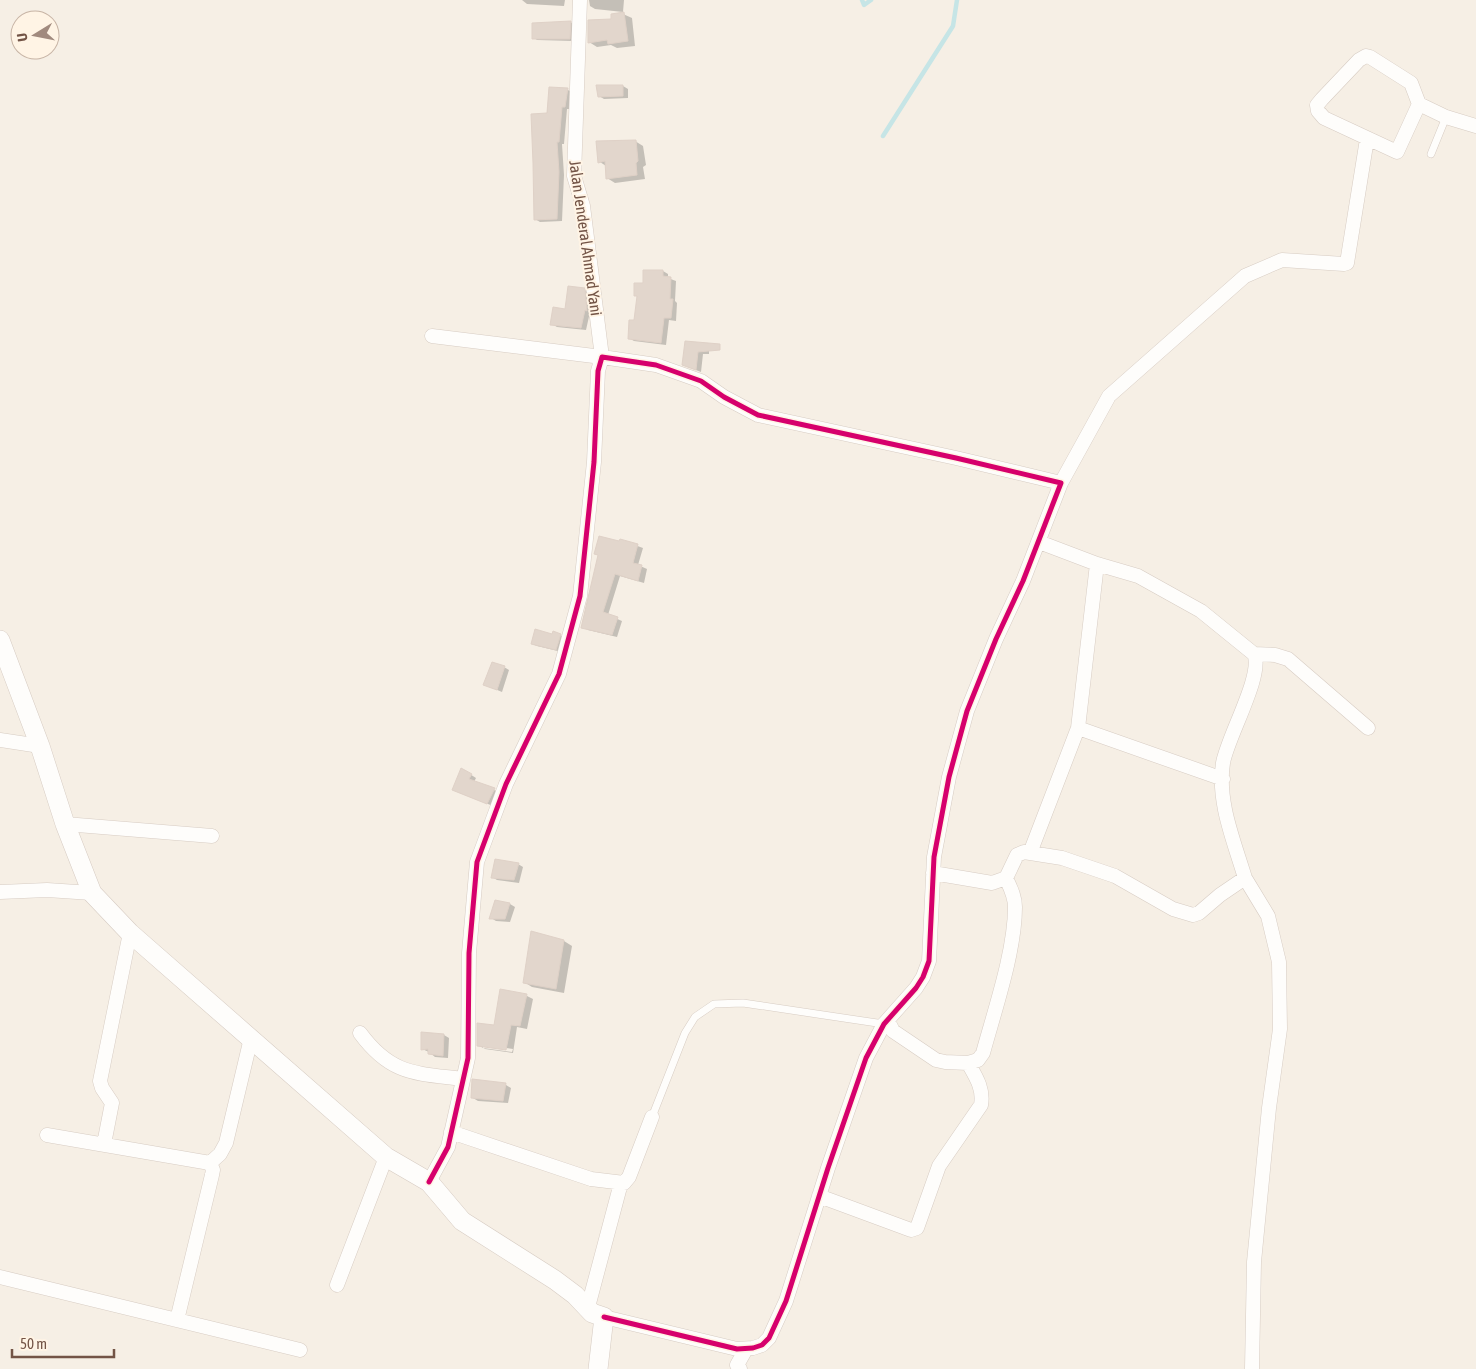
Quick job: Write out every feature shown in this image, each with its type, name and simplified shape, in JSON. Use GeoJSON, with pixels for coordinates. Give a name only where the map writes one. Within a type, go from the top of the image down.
{"type":"FeatureCollection","features":[{"type":"Feature","properties":{"kind":"street","name":"Jalan Jenderal Ahmad Yani"},"geometry":{"type":"LineString","coordinates":[[429,1182],[448,1147],[468,1058],[470,953],[477,862],[506,784],[559,674],[580,596],[594,462],[598,371],[602,357],[583,206],[574,176],[580,0]]}},
{"type":"Feature","properties":{"kind":"street"},"geometry":{"type":"LineString","coordinates":[[1419,104],[1398,152],[1324,118],[1318,111],[1317,105],[1362,57],[1370,57],[1411,83],[1419,104],[1446,117],[1476,126]]}},
{"type":"Feature","properties":{"kind":"street"},"geometry":{"type":"LineString","coordinates":[[0,640],[40,746],[65,824],[92,893],[130,933],[386,1157],[429,1182],[462,1221],[555,1280],[596,1312],[728,1347],[746,1349],[762,1345],[769,1338],[786,1301],[866,1058],[886,1022],[916,988],[923,977],[928,961],[934,857],[949,777],[967,711],[996,639],[1023,581],[1061,483],[1109,396],[1245,276],[1282,260],[1347,263],[1367,138]]}},
{"type":"Feature","properties":{"kind":"street"},"geometry":{"type":"LineString","coordinates":[[432,336],[656,365],[701,381],[724,397],[758,415],[1061,483]]}},
{"type":"Feature","properties":{"kind":"street"},"geometry":{"type":"LineString","coordinates":[[1039,542],[1097,564],[1138,576],[1201,611],[1254,654],[1256,658],[1254,676],[1223,762],[1222,779],[1222,797],[1245,878],[1268,916],[1279,962],[1280,1029],[1254,1262],[1252,1369]]}},
{"type":"Feature","properties":{"kind":"street"},"geometry":{"type":"LineString","coordinates":[[1030,853],[1078,728],[1097,564]]}},
{"type":"Feature","properties":{"kind":"street"},"geometry":{"type":"LineString","coordinates":[[1254,654],[1282,656],[1292,662],[1368,728]]}},
{"type":"Feature","properties":{"kind":"street"},"geometry":{"type":"LineString","coordinates":[[1078,728],[1222,779]]}},
{"type":"Feature","properties":{"kind":"street"},"geometry":{"type":"LineString","coordinates":[[0,740],[40,746]]}},
{"type":"Feature","properties":{"kind":"street"},"geometry":{"type":"LineString","coordinates":[[65,824],[212,836]]}},
{"type":"Feature","properties":{"kind":"street"},"geometry":{"type":"LineString","coordinates":[[933,873],[992,883],[1006,878],[1017,855],[1024,852],[1062,858],[1115,876],[1173,908],[1193,915],[1199,913],[1220,895],[1245,878]]}},
{"type":"Feature","properties":{"kind":"street"},"geometry":{"type":"LineString","coordinates":[[886,1022],[893,1031],[936,1060],[968,1063],[978,1060],[983,1052],[1010,947],[1015,907],[1014,898],[1006,878]]}},
{"type":"Feature","properties":{"kind":"street"},"geometry":{"type":"LineString","coordinates":[[0,892],[47,890],[92,893]]}},
{"type":"Feature","properties":{"kind":"street"},"geometry":{"type":"LineString","coordinates":[[104,1144],[112,1102],[102,1088],[100,1081],[130,933]]}},
{"type":"Feature","properties":{"kind":"street"},"geometry":{"type":"LineString","coordinates":[[360,1033],[371,1048],[396,1067],[421,1074],[463,1079]]}},
{"type":"Feature","properties":{"kind":"street"},"geometry":{"type":"LineString","coordinates":[[210,1163],[220,1154],[226,1143],[251,1038]]}},
{"type":"Feature","properties":{"kind":"street"},"geometry":{"type":"LineString","coordinates":[[819,1196],[911,1230],[917,1228],[938,1166],[981,1105],[980,1086],[968,1063]]}},
{"type":"Feature","properties":{"kind":"street"},"geometry":{"type":"LineString","coordinates":[[452,1132],[591,1179],[622,1183],[629,1177],[652,1117]]}},
{"type":"Feature","properties":{"kind":"street"},"geometry":{"type":"LineString","coordinates":[[47,1135],[210,1163]]}},
{"type":"Feature","properties":{"kind":"street"},"geometry":{"type":"LineString","coordinates":[[338,1284],[386,1157]]}},
{"type":"Feature","properties":{"kind":"street"},"geometry":{"type":"LineString","coordinates":[[178,1320],[212,1175],[210,1163]]}},
{"type":"Feature","properties":{"kind":"street"},"geometry":{"type":"LineString","coordinates":[[598,1369],[596,1312],[622,1183]]}},
{"type":"Feature","properties":{"kind":"street"},"geometry":{"type":"LineString","coordinates":[[0,1276],[300,1350]]}},
{"type":"Feature","properties":{"kind":"street"},"geometry":{"type":"LineString","coordinates":[[740,1369],[737,1365],[746,1349]]}},
{"type":"Feature","properties":{"kind":"lane"},"geometry":{"type":"LineString","coordinates":[[1431,154],[1446,117]]}},
{"type":"Feature","properties":{"kind":"lane"},"geometry":{"type":"LineString","coordinates":[[652,1117],[685,1033],[695,1017],[714,1004],[743,1003],[886,1022]]}},
{"type":"Feature","properties":{"kind":"building"},"geometry":{"type":"Polygon","coordinates":[[[624,12],[628,41],[608,44],[607,40],[588,43],[588,20],[611,19],[611,14],[624,12]]]}},
{"type":"Feature","properties":{"kind":"building"},"geometry":{"type":"Polygon","coordinates":[[[571,21],[570,39],[532,39],[532,23],[571,21]]]}},
{"type":"Feature","properties":{"kind":"building"},"geometry":{"type":"Polygon","coordinates":[[[596,85],[623,85],[623,96],[598,97],[596,85]]]}},
{"type":"Feature","properties":{"kind":"building"},"geometry":{"type":"Polygon","coordinates":[[[549,87],[568,88],[565,107],[562,107],[559,142],[557,142],[559,172],[557,219],[534,220],[531,114],[547,113],[549,87]]]}},
{"type":"Feature","properties":{"kind":"building"},"geometry":{"type":"Polygon","coordinates":[[[636,140],[637,175],[606,179],[605,161],[598,163],[596,141],[636,140]]]}},
{"type":"Feature","properties":{"kind":"building"},"geometry":{"type":"Polygon","coordinates":[[[643,270],[663,270],[663,276],[671,277],[670,299],[673,299],[671,318],[664,318],[661,343],[628,339],[629,320],[634,320],[637,296],[634,296],[634,283],[643,283],[643,270]]]}},
{"type":"Feature","properties":{"kind":"building"},"geometry":{"type":"Polygon","coordinates":[[[568,286],[585,288],[587,311],[585,310],[581,328],[550,325],[553,307],[565,309],[568,286]]]}},
{"type":"Feature","properties":{"kind":"building"},"geometry":{"type":"Polygon","coordinates":[[[685,341],[720,344],[720,350],[698,352],[696,370],[682,365],[685,341]]]}},
{"type":"Feature","properties":{"kind":"building"},"geometry":{"type":"Polygon","coordinates":[[[599,536],[638,544],[633,563],[642,565],[638,581],[615,574],[603,612],[618,617],[612,635],[581,628],[598,555],[594,554],[599,536]]]}},
{"type":"Feature","properties":{"kind":"building"},"geometry":{"type":"Polygon","coordinates":[[[535,629],[552,634],[553,631],[561,634],[556,650],[531,644],[535,629]]]}},
{"type":"Feature","properties":{"kind":"building"},"geometry":{"type":"Polygon","coordinates":[[[492,662],[505,666],[497,690],[483,685],[492,662]]]}},
{"type":"Feature","properties":{"kind":"building"},"geometry":{"type":"Polygon","coordinates":[[[461,768],[472,774],[469,779],[495,788],[487,804],[452,790],[461,768]]]}},
{"type":"Feature","properties":{"kind":"building"},"geometry":{"type":"Polygon","coordinates":[[[495,859],[519,863],[514,880],[491,878],[495,859]]]}},
{"type":"Feature","properties":{"kind":"building"},"geometry":{"type":"Polygon","coordinates":[[[495,900],[510,903],[505,919],[489,919],[495,900]]]}},
{"type":"Feature","properties":{"kind":"building"},"geometry":{"type":"Polygon","coordinates":[[[531,931],[564,940],[556,989],[523,983],[531,931]]]}},
{"type":"Feature","properties":{"kind":"building"},"geometry":{"type":"Polygon","coordinates":[[[500,989],[527,994],[520,1026],[511,1025],[506,1050],[477,1046],[477,1023],[494,1025],[500,989]]]}},
{"type":"Feature","properties":{"kind":"building"},"geometry":{"type":"Polygon","coordinates":[[[421,1032],[444,1034],[443,1056],[428,1054],[428,1049],[421,1050],[421,1032]]]}},
{"type":"Feature","properties":{"kind":"building"},"geometry":{"type":"Polygon","coordinates":[[[472,1079],[506,1083],[503,1101],[471,1098],[472,1079]]]}},
{"type":"Feature","properties":{"kind":"waterway"},"geometry":{"type":"LineString","coordinates":[[862,0],[864,5],[871,0]]}},
{"type":"Feature","properties":{"kind":"waterway"},"geometry":{"type":"LineString","coordinates":[[883,136],[953,26],[957,0]]}},
{"type":"Feature","properties":{"kind":"cycle path"},"geometry":{"type":"LineString","coordinates":[[429,1182],[448,1147],[468,1058],[469,953],[477,862],[506,784],[559,674],[580,596],[594,462],[598,371],[602,357],[656,365],[701,381],[724,397],[758,415],[1061,483],[1023,581],[996,639],[967,711],[949,777],[934,857],[929,961],[923,977],[916,988],[884,1024],[866,1058],[828,1168],[786,1301],[769,1338],[762,1345],[753,1348],[737,1349],[604,1317]]}}]}
